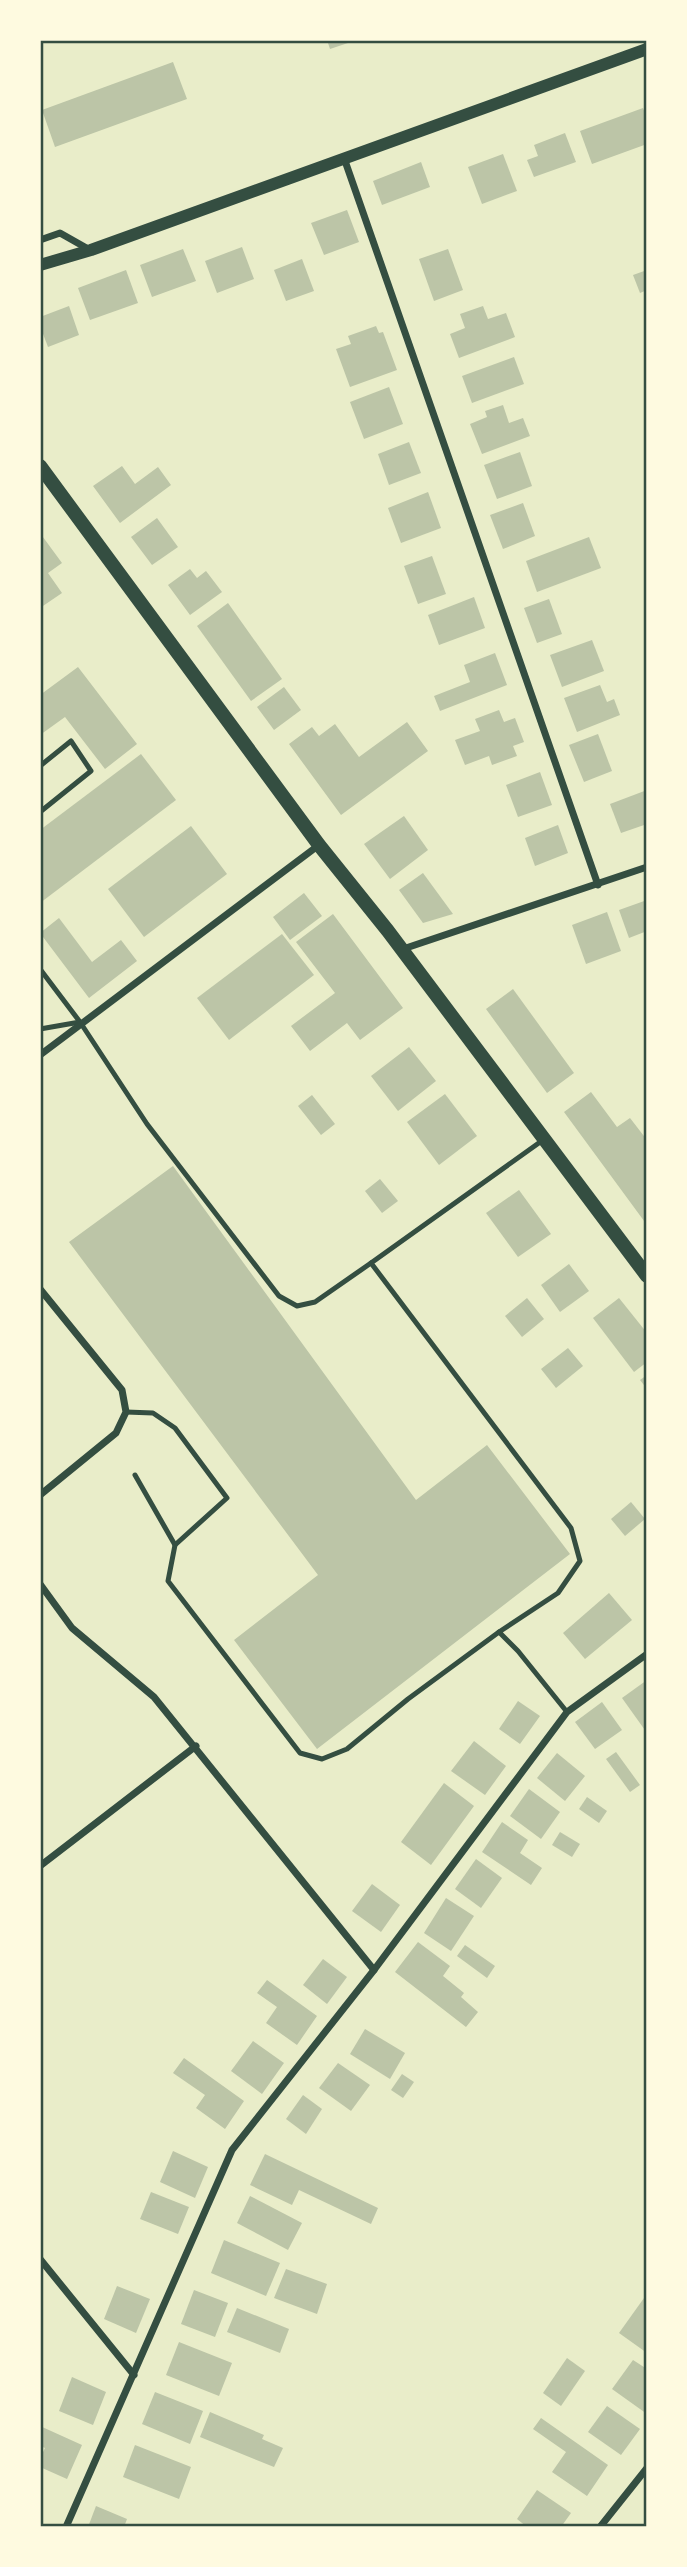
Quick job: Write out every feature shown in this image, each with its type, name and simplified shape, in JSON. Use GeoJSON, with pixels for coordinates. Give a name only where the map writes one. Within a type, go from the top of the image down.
{"type":"FeatureCollection","features":[{"type":"Feature","properties":{"kind":"main road"},"geometry":{"type":"LineString","coordinates":[[40,466],[319,845],[402,949],[647,1276]]}},
{"type":"Feature","properties":{"kind":"street"},"geometry":{"type":"LineString","coordinates":[[40,265],[91,250],[647,49]]}},
{"type":"Feature","properties":{"kind":"street"},"geometry":{"type":"LineString","coordinates":[[344,157],[598,885]]}},
{"type":"Feature","properties":{"kind":"street"},"geometry":{"type":"LineString","coordinates":[[40,240],[60,233],[91,250]]}},
{"type":"Feature","properties":{"kind":"street"},"geometry":{"type":"LineString","coordinates":[[40,1055],[80,1022],[319,845]]}},
{"type":"Feature","properties":{"kind":"street"},"geometry":{"type":"LineString","coordinates":[[402,949],[647,867]]}},
{"type":"Feature","properties":{"kind":"street"},"geometry":{"type":"LineString","coordinates":[[40,1289],[122,1390],[125,1412],[116,1433],[40,1495]]}},
{"type":"Feature","properties":{"kind":"street"},"geometry":{"type":"LineString","coordinates":[[40,1584],[72,1628],[155,1697],[374,1970]]}},
{"type":"Feature","properties":{"kind":"street"},"geometry":{"type":"LineString","coordinates":[[66,2527],[232,2150],[374,1970],[567,1712],[647,1654]]}},
{"type":"Feature","properties":{"kind":"street"},"geometry":{"type":"LineString","coordinates":[[40,1866],[196,1746]]}},
{"type":"Feature","properties":{"kind":"street"},"geometry":{"type":"LineString","coordinates":[[40,2259],[134,2375]]}},
{"type":"Feature","properties":{"kind":"street"},"geometry":{"type":"LineString","coordinates":[[600,2527],[647,2468]]}},
{"type":"Feature","properties":{"kind":"lane"},"geometry":{"type":"LineString","coordinates":[[40,766],[71,741],[92,771],[40,812]]}},
{"type":"Feature","properties":{"kind":"lane"},"geometry":{"type":"LineString","coordinates":[[40,969],[80,1022],[147,1124],[279,1296],[297,1306],[315,1302],[544,1139]]}},
{"type":"Feature","properties":{"kind":"lane"},"geometry":{"type":"LineString","coordinates":[[40,1029],[80,1022]]}},
{"type":"Feature","properties":{"kind":"lane"},"geometry":{"type":"LineString","coordinates":[[125,1412],[153,1413],[175,1428],[226,1499],[175,1545],[168,1581],[300,1753],[322,1759],[347,1749],[408,1699],[499,1632],[558,1593],[580,1561],[571,1528],[371,1263]]}},
{"type":"Feature","properties":{"kind":"lane"},"geometry":{"type":"LineString","coordinates":[[135,1475],[175,1545]]}},
{"type":"Feature","properties":{"kind":"lane"},"geometry":{"type":"LineString","coordinates":[[499,1632],[518,1651],[567,1712]]}},
{"type":"Feature","properties":{"kind":"building"},"geometry":{"type":"Polygon","coordinates":[[[327,40],[354,40],[354,41],[330,49],[327,40]]]}},
{"type":"Feature","properties":{"kind":"building"},"geometry":{"type":"Polygon","coordinates":[[[173,62],[187,99],[55,147],[42,110],[173,62]]]}},
{"type":"Feature","properties":{"kind":"building"},"geometry":{"type":"Polygon","coordinates":[[[643,108],[647,118],[647,144],[592,164],[580,131],[643,108]]]}},
{"type":"Feature","properties":{"kind":"building"},"geometry":{"type":"Polygon","coordinates":[[[565,133],[576,162],[534,177],[527,160],[538,156],[534,145],[565,133]]]}},
{"type":"Feature","properties":{"kind":"building"},"geometry":{"type":"Polygon","coordinates":[[[503,154],[517,191],[482,204],[468,167],[503,154]]]}},
{"type":"Feature","properties":{"kind":"building"},"geometry":{"type":"Polygon","coordinates":[[[421,162],[430,187],[382,205],[373,181],[421,162]]]}},
{"type":"Feature","properties":{"kind":"building"},"geometry":{"type":"Polygon","coordinates":[[[347,210],[359,242],[324,255],[311,223],[347,210]]]}},
{"type":"Feature","properties":{"kind":"building"},"geometry":{"type":"Polygon","coordinates":[[[242,247],[254,279],[217,293],[205,261],[242,247]]]}},
{"type":"Feature","properties":{"kind":"building"},"geometry":{"type":"Polygon","coordinates":[[[183,249],[196,281],[152,297],[140,265],[183,249]]]}},
{"type":"Feature","properties":{"kind":"building"},"geometry":{"type":"Polygon","coordinates":[[[448,249],[463,290],[434,301],[419,259],[448,249]]]}},
{"type":"Feature","properties":{"kind":"building"},"geometry":{"type":"Polygon","coordinates":[[[302,259],[314,291],[286,301],[274,270],[302,259]]]}},
{"type":"Feature","properties":{"kind":"building"},"geometry":{"type":"Polygon","coordinates":[[[126,270],[138,303],[90,320],[78,288],[126,270]]]}},
{"type":"Feature","properties":{"kind":"building"},"geometry":{"type":"Polygon","coordinates":[[[647,270],[647,290],[640,293],[633,275],[647,270]]]}},
{"type":"Feature","properties":{"kind":"building"},"geometry":{"type":"Polygon","coordinates":[[[69,306],[79,335],[48,347],[40,326],[40,317],[69,306]]]}},
{"type":"Feature","properties":{"kind":"building"},"geometry":{"type":"Polygon","coordinates":[[[483,306],[488,319],[506,313],[515,337],[459,358],[450,334],[465,328],[460,314],[483,306]]]}},
{"type":"Feature","properties":{"kind":"building"},"geometry":{"type":"Polygon","coordinates":[[[376,326],[379,333],[383,332],[397,370],[350,387],[336,349],[351,344],[348,336],[376,326]]]}},
{"type":"Feature","properties":{"kind":"building"},"geometry":{"type":"Polygon","coordinates":[[[514,357],[524,384],[472,403],[462,376],[514,357]]]}},
{"type":"Feature","properties":{"kind":"building"},"geometry":{"type":"Polygon","coordinates":[[[389,387],[403,424],[364,439],[350,402],[389,387]]]}},
{"type":"Feature","properties":{"kind":"building"},"geometry":{"type":"Polygon","coordinates":[[[503,405],[509,423],[523,418],[530,436],[482,454],[470,424],[487,417],[485,411],[503,405]]]}},
{"type":"Feature","properties":{"kind":"building"},"geometry":{"type":"Polygon","coordinates":[[[409,442],[421,473],[389,485],[378,454],[409,442]]]}},
{"type":"Feature","properties":{"kind":"building"},"geometry":{"type":"Polygon","coordinates":[[[520,452],[532,486],[497,499],[484,465],[520,452]]]}},
{"type":"Feature","properties":{"kind":"building"},"geometry":{"type":"Polygon","coordinates":[[[122,466],[135,484],[158,467],[171,485],[120,523],[93,486],[122,466]]]}},
{"type":"Feature","properties":{"kind":"building"},"geometry":{"type":"Polygon","coordinates":[[[428,492],[441,528],[401,543],[388,508],[428,492]]]}},
{"type":"Feature","properties":{"kind":"building"},"geometry":{"type":"Polygon","coordinates":[[[523,503],[535,536],[503,549],[490,515],[523,503]]]}},
{"type":"Feature","properties":{"kind":"building"},"geometry":{"type":"Polygon","coordinates":[[[157,518],[178,547],[152,565],[131,537],[157,518]]]}},
{"type":"Feature","properties":{"kind":"building"},"geometry":{"type":"Polygon","coordinates":[[[40,533],[62,563],[48,573],[62,593],[40,608],[40,533]]]}},
{"type":"Feature","properties":{"kind":"building"},"geometry":{"type":"Polygon","coordinates":[[[589,537],[601,568],[537,592],[526,561],[589,537]]]}},
{"type":"Feature","properties":{"kind":"building"},"geometry":{"type":"Polygon","coordinates":[[[432,556],[446,594],[418,604],[404,566],[432,556]]]}},
{"type":"Feature","properties":{"kind":"building"},"geometry":{"type":"Polygon","coordinates":[[[190,569],[197,578],[206,571],[222,592],[190,615],[168,585],[190,569]]]}},
{"type":"Feature","properties":{"kind":"building"},"geometry":{"type":"Polygon","coordinates":[[[474,597],[485,628],[439,645],[428,615],[474,597]]]}},
{"type":"Feature","properties":{"kind":"building"},"geometry":{"type":"Polygon","coordinates":[[[549,599],[562,634],[537,643],[524,608],[549,599]]]}},
{"type":"Feature","properties":{"kind":"building"},"geometry":{"type":"Polygon","coordinates":[[[228,603],[282,679],[251,701],[197,626],[228,603]]]}},
{"type":"Feature","properties":{"kind":"building"},"geometry":{"type":"Polygon","coordinates":[[[592,640],[604,671],[562,687],[550,655],[592,640]]]}},
{"type":"Feature","properties":{"kind":"building"},"geometry":{"type":"Polygon","coordinates":[[[495,653],[507,685],[440,711],[434,696],[470,682],[464,665],[495,653]]]}},
{"type":"Feature","properties":{"kind":"building"},"geometry":{"type":"Polygon","coordinates":[[[78,667],[137,744],[105,769],[65,717],[40,735],[40,695],[78,667]]]}},
{"type":"Feature","properties":{"kind":"building"},"geometry":{"type":"Polygon","coordinates":[[[600,685],[607,702],[614,699],[620,715],[577,732],[564,698],[600,685]]]}},
{"type":"Feature","properties":{"kind":"building"},"geometry":{"type":"Polygon","coordinates":[[[284,687],[301,710],[274,730],[257,707],[284,687]]]}},
{"type":"Feature","properties":{"kind":"building"},"geometry":{"type":"Polygon","coordinates":[[[499,710],[504,722],[515,718],[524,742],[513,746],[517,756],[492,765],[489,756],[465,765],[455,740],[480,731],[475,719],[499,710]]]}},
{"type":"Feature","properties":{"kind":"building"},"geometry":{"type":"Polygon","coordinates":[[[407,722],[428,751],[341,815],[289,744],[312,727],[319,736],[335,724],[359,757],[407,722]]]}},
{"type":"Feature","properties":{"kind":"building"},"geometry":{"type":"Polygon","coordinates":[[[598,734],[612,771],[584,782],[569,745],[598,734]]]}},
{"type":"Feature","properties":{"kind":"building"},"geometry":{"type":"Polygon","coordinates":[[[141,754],[176,800],[40,903],[40,830],[141,754]]]}},
{"type":"Feature","properties":{"kind":"building"},"geometry":{"type":"Polygon","coordinates":[[[540,772],[552,805],[518,817],[506,785],[540,772]]]}},
{"type":"Feature","properties":{"kind":"building"},"geometry":{"type":"Polygon","coordinates":[[[647,790],[647,824],[621,833],[610,804],[647,790]]]}},
{"type":"Feature","properties":{"kind":"building"},"geometry":{"type":"Polygon","coordinates":[[[404,816],[428,850],[390,879],[364,844],[404,816]]]}},
{"type":"Feature","properties":{"kind":"building"},"geometry":{"type":"Polygon","coordinates":[[[558,825],[568,853],[535,866],[525,838],[558,825]]]}},
{"type":"Feature","properties":{"kind":"building"},"geometry":{"type":"Polygon","coordinates":[[[191,826],[227,874],[144,937],[108,889],[191,826]]]}},
{"type":"Feature","properties":{"kind":"building"},"geometry":{"type":"Polygon","coordinates":[[[423,873],[453,914],[423,923],[399,890],[423,873]]]}},
{"type":"Feature","properties":{"kind":"building"},"geometry":{"type":"Polygon","coordinates":[[[304,893],[322,916],[290,940],[273,917],[304,893]]]}},
{"type":"Feature","properties":{"kind":"building"},"geometry":{"type":"Polygon","coordinates":[[[647,900],[647,931],[629,938],[619,910],[647,900]]]}},
{"type":"Feature","properties":{"kind":"building"},"geometry":{"type":"Polygon","coordinates":[[[607,912],[621,951],[586,964],[572,925],[607,912]]]}},
{"type":"Feature","properties":{"kind":"building"},"geometry":{"type":"Polygon","coordinates":[[[333,914],[403,1008],[360,1040],[347,1023],[310,1051],[291,1026],[335,993],[296,942],[333,914]]]}},
{"type":"Feature","properties":{"kind":"building"},"geometry":{"type":"Polygon","coordinates":[[[59,918],[92,962],[121,940],[137,961],[89,998],[40,933],[59,918]]]}},
{"type":"Feature","properties":{"kind":"building"},"geometry":{"type":"Polygon","coordinates":[[[282,934],[314,975],[229,1040],[197,998],[282,934]]]}},
{"type":"Feature","properties":{"kind":"building"},"geometry":{"type":"Polygon","coordinates":[[[513,989],[574,1073],[547,1093],[486,1009],[513,989]]]}},
{"type":"Feature","properties":{"kind":"building"},"geometry":{"type":"Polygon","coordinates":[[[409,1047],[436,1081],[398,1111],[371,1076],[409,1047]]]}},
{"type":"Feature","properties":{"kind":"building"},"geometry":{"type":"Polygon","coordinates":[[[591,1092],[617,1127],[630,1118],[647,1140],[647,1225],[564,1112],[591,1092]]]}},
{"type":"Feature","properties":{"kind":"building"},"geometry":{"type":"Polygon","coordinates":[[[445,1094],[477,1136],[439,1165],[407,1122],[445,1094]]]}},
{"type":"Feature","properties":{"kind":"building"},"geometry":{"type":"Polygon","coordinates":[[[312,1095],[335,1124],[321,1135],[298,1106],[312,1095]]]}},
{"type":"Feature","properties":{"kind":"building"},"geometry":{"type":"Polygon","coordinates":[[[173,1166],[416,1500],[487,1445],[570,1554],[317,1749],[234,1640],[318,1575],[69,1242],[173,1166]]]}},
{"type":"Feature","properties":{"kind":"building"},"geometry":{"type":"Polygon","coordinates":[[[380,1179],[398,1201],[382,1213],[365,1191],[380,1179]]]}},
{"type":"Feature","properties":{"kind":"building"},"geometry":{"type":"Polygon","coordinates":[[[519,1190],[551,1234],[518,1257],[486,1213],[519,1190]]]}},
{"type":"Feature","properties":{"kind":"building"},"geometry":{"type":"Polygon","coordinates":[[[569,1264],[589,1291],[560,1312],[541,1285],[569,1264]]]}},
{"type":"Feature","properties":{"kind":"building"},"geometry":{"type":"Polygon","coordinates":[[[527,1298],[544,1319],[522,1337],[505,1316],[527,1298]]]}},
{"type":"Feature","properties":{"kind":"building"},"geometry":{"type":"Polygon","coordinates":[[[619,1298],[647,1333],[647,1362],[634,1372],[593,1318],[619,1298]]]}},
{"type":"Feature","properties":{"kind":"building"},"geometry":{"type":"Polygon","coordinates":[[[568,1348],[583,1366],[556,1388],[541,1369],[568,1348]]]}},
{"type":"Feature","properties":{"kind":"building"},"geometry":{"type":"Polygon","coordinates":[[[647,1375],[647,1389],[640,1380],[647,1375]]]}},
{"type":"Feature","properties":{"kind":"building"},"geometry":{"type":"Polygon","coordinates":[[[631,1502],[645,1519],[625,1536],[611,1519],[631,1502]]]}},
{"type":"Feature","properties":{"kind":"building"},"geometry":{"type":"Polygon","coordinates":[[[609,1593],[632,1620],[585,1659],[563,1633],[609,1593]]]}},
{"type":"Feature","properties":{"kind":"building"},"geometry":{"type":"Polygon","coordinates":[[[647,1680],[647,1733],[622,1698],[647,1680]]]}},
{"type":"Feature","properties":{"kind":"building"},"geometry":{"type":"Polygon","coordinates":[[[518,1701],[540,1716],[520,1744],[499,1729],[518,1701]]]}},
{"type":"Feature","properties":{"kind":"building"},"geometry":{"type":"Polygon","coordinates":[[[602,1702],[622,1730],[595,1749],[575,1722],[602,1702]]]}},
{"type":"Feature","properties":{"kind":"building"},"geometry":{"type":"Polygon","coordinates":[[[474,1741],[506,1766],[485,1795],[451,1771],[474,1741]]]}},
{"type":"Feature","properties":{"kind":"building"},"geometry":{"type":"Polygon","coordinates":[[[616,1752],[640,1785],[630,1792],[606,1759],[616,1752]]]}},
{"type":"Feature","properties":{"kind":"building"},"geometry":{"type":"Polygon","coordinates":[[[557,1753],[585,1776],[565,1801],[537,1778],[557,1753]]]}},
{"type":"Feature","properties":{"kind":"building"},"geometry":{"type":"Polygon","coordinates":[[[444,1783],[474,1806],[431,1865],[401,1842],[444,1783]]]}},
{"type":"Feature","properties":{"kind":"building"},"geometry":{"type":"Polygon","coordinates":[[[529,1789],[560,1812],[541,1839],[510,1816],[529,1789]]]}},
{"type":"Feature","properties":{"kind":"building"},"geometry":{"type":"Polygon","coordinates":[[[587,1797],[607,1811],[599,1823],[579,1809],[587,1797]]]}},
{"type":"Feature","properties":{"kind":"building"},"geometry":{"type":"Polygon","coordinates":[[[502,1822],[528,1840],[520,1853],[542,1868],[531,1885],[482,1852],[502,1822]]]}},
{"type":"Feature","properties":{"kind":"building"},"geometry":{"type":"Polygon","coordinates":[[[560,1832],[580,1844],[572,1857],[552,1845],[560,1832]]]}},
{"type":"Feature","properties":{"kind":"building"},"geometry":{"type":"Polygon","coordinates":[[[476,1859],[502,1878],[481,1908],[455,1889],[476,1859]]]}},
{"type":"Feature","properties":{"kind":"building"},"geometry":{"type":"Polygon","coordinates":[[[372,1884],[400,1905],[381,1932],[352,1911],[372,1884]]]}},
{"type":"Feature","properties":{"kind":"building"},"geometry":{"type":"Polygon","coordinates":[[[446,1898],[474,1916],[451,1951],[424,1933],[446,1898]]]}},
{"type":"Feature","properties":{"kind":"building"},"geometry":{"type":"Polygon","coordinates":[[[418,1942],[450,1966],[443,1976],[464,1993],[461,1997],[478,2012],[466,2027],[395,1972],[418,1942]]]}},
{"type":"Feature","properties":{"kind":"building"},"geometry":{"type":"Polygon","coordinates":[[[465,1945],[495,1966],[487,1978],[457,1956],[465,1945]]]}},
{"type":"Feature","properties":{"kind":"building"},"geometry":{"type":"Polygon","coordinates":[[[323,1959],[347,1977],[327,2004],[303,1985],[323,1959]]]}},
{"type":"Feature","properties":{"kind":"building"},"geometry":{"type":"Polygon","coordinates":[[[267,1980],[317,2016],[297,2045],[266,2023],[277,2007],[257,1993],[267,1980]]]}},
{"type":"Feature","properties":{"kind":"building"},"geometry":{"type":"Polygon","coordinates":[[[365,2029],[405,2053],[390,2079],[350,2054],[365,2029]]]}},
{"type":"Feature","properties":{"kind":"building"},"geometry":{"type":"Polygon","coordinates":[[[253,2041],[284,2063],[262,2094],[231,2071],[253,2041]]]}},
{"type":"Feature","properties":{"kind":"building"},"geometry":{"type":"Polygon","coordinates":[[[184,2058],[244,2101],[225,2129],[196,2108],[205,2095],[173,2073],[184,2058]]]}},
{"type":"Feature","properties":{"kind":"building"},"geometry":{"type":"Polygon","coordinates":[[[338,2063],[370,2085],[351,2111],[319,2088],[338,2063]]]}},
{"type":"Feature","properties":{"kind":"building"},"geometry":{"type":"Polygon","coordinates":[[[402,2074],[414,2082],[403,2098],[391,2090],[402,2074]]]}},
{"type":"Feature","properties":{"kind":"building"},"geometry":{"type":"Polygon","coordinates":[[[303,2095],[322,2109],[306,2134],[286,2119],[303,2095]]]}},
{"type":"Feature","properties":{"kind":"building"},"geometry":{"type":"Polygon","coordinates":[[[173,2151],[208,2167],[195,2198],[160,2182],[173,2151]]]}},
{"type":"Feature","properties":{"kind":"building"},"geometry":{"type":"Polygon","coordinates":[[[265,2154],[378,2208],[371,2224],[299,2190],[292,2205],[250,2185],[265,2154]]]}},
{"type":"Feature","properties":{"kind":"building"},"geometry":{"type":"Polygon","coordinates":[[[151,2192],[189,2207],[178,2234],[140,2219],[151,2192]]]}},
{"type":"Feature","properties":{"kind":"building"},"geometry":{"type":"Polygon","coordinates":[[[250,2196],[302,2223],[288,2250],[237,2223],[250,2196]]]}},
{"type":"Feature","properties":{"kind":"building"},"geometry":{"type":"Polygon","coordinates":[[[224,2240],[280,2263],[266,2296],[211,2273],[224,2240]]]}},
{"type":"Feature","properties":{"kind":"building"},"geometry":{"type":"Polygon","coordinates":[[[286,2269],[327,2284],[317,2314],[274,2298],[286,2269]]]}},
{"type":"Feature","properties":{"kind":"building"},"geometry":{"type":"Polygon","coordinates":[[[117,2286],[150,2299],[136,2333],[104,2319],[117,2286]]]}},
{"type":"Feature","properties":{"kind":"building"},"geometry":{"type":"Polygon","coordinates":[[[194,2290],[228,2303],[215,2337],[181,2324],[194,2290]]]}},
{"type":"Feature","properties":{"kind":"building"},"geometry":{"type":"Polygon","coordinates":[[[644,2298],[647,2300],[647,2353],[619,2333],[644,2298]]]}},
{"type":"Feature","properties":{"kind":"building"},"geometry":{"type":"Polygon","coordinates":[[[237,2308],[289,2329],[280,2353],[227,2332],[237,2308]]]}},
{"type":"Feature","properties":{"kind":"building"},"geometry":{"type":"Polygon","coordinates":[[[179,2342],[232,2363],[219,2396],[166,2375],[179,2342]]]}},
{"type":"Feature","properties":{"kind":"building"},"geometry":{"type":"Polygon","coordinates":[[[567,2358],[585,2371],[561,2406],[543,2393],[567,2358]]]}},
{"type":"Feature","properties":{"kind":"building"},"geometry":{"type":"Polygon","coordinates":[[[633,2360],[647,2369],[647,2414],[612,2389],[633,2360]]]}},
{"type":"Feature","properties":{"kind":"building"},"geometry":{"type":"Polygon","coordinates":[[[72,2377],[106,2392],[93,2425],[59,2411],[72,2377]]]}},
{"type":"Feature","properties":{"kind":"building"},"geometry":{"type":"Polygon","coordinates":[[[155,2392],[203,2411],[190,2444],[142,2424],[155,2392]]]}},
{"type":"Feature","properties":{"kind":"building"},"geometry":{"type":"Polygon","coordinates":[[[607,2406],[640,2429],[621,2455],[588,2432],[607,2406]]]}},
{"type":"Feature","properties":{"kind":"building"},"geometry":{"type":"Polygon","coordinates":[[[210,2412],[264,2435],[262,2439],[283,2448],[274,2467],[200,2437],[210,2412]]]}},
{"type":"Feature","properties":{"kind":"building"},"geometry":{"type":"Polygon","coordinates":[[[541,2418],[608,2465],[587,2496],[552,2472],[566,2452],[533,2429],[541,2418]]]}},
{"type":"Feature","properties":{"kind":"building"},"geometry":{"type":"Polygon","coordinates":[[[40,2426],[82,2445],[67,2479],[40,2467],[40,2458],[45,2448],[40,2446],[40,2426]]]}},
{"type":"Feature","properties":{"kind":"building"},"geometry":{"type":"Polygon","coordinates":[[[135,2445],[191,2467],[179,2499],[123,2477],[135,2445]]]}},
{"type":"Feature","properties":{"kind":"building"},"geometry":{"type":"Polygon","coordinates":[[[537,2490],[571,2513],[561,2527],[527,2527],[517,2519],[537,2490]]]}},
{"type":"Feature","properties":{"kind":"building"},"geometry":{"type":"Polygon","coordinates":[[[96,2506],[127,2519],[124,2527],[88,2527],[96,2506]]]}}]}
